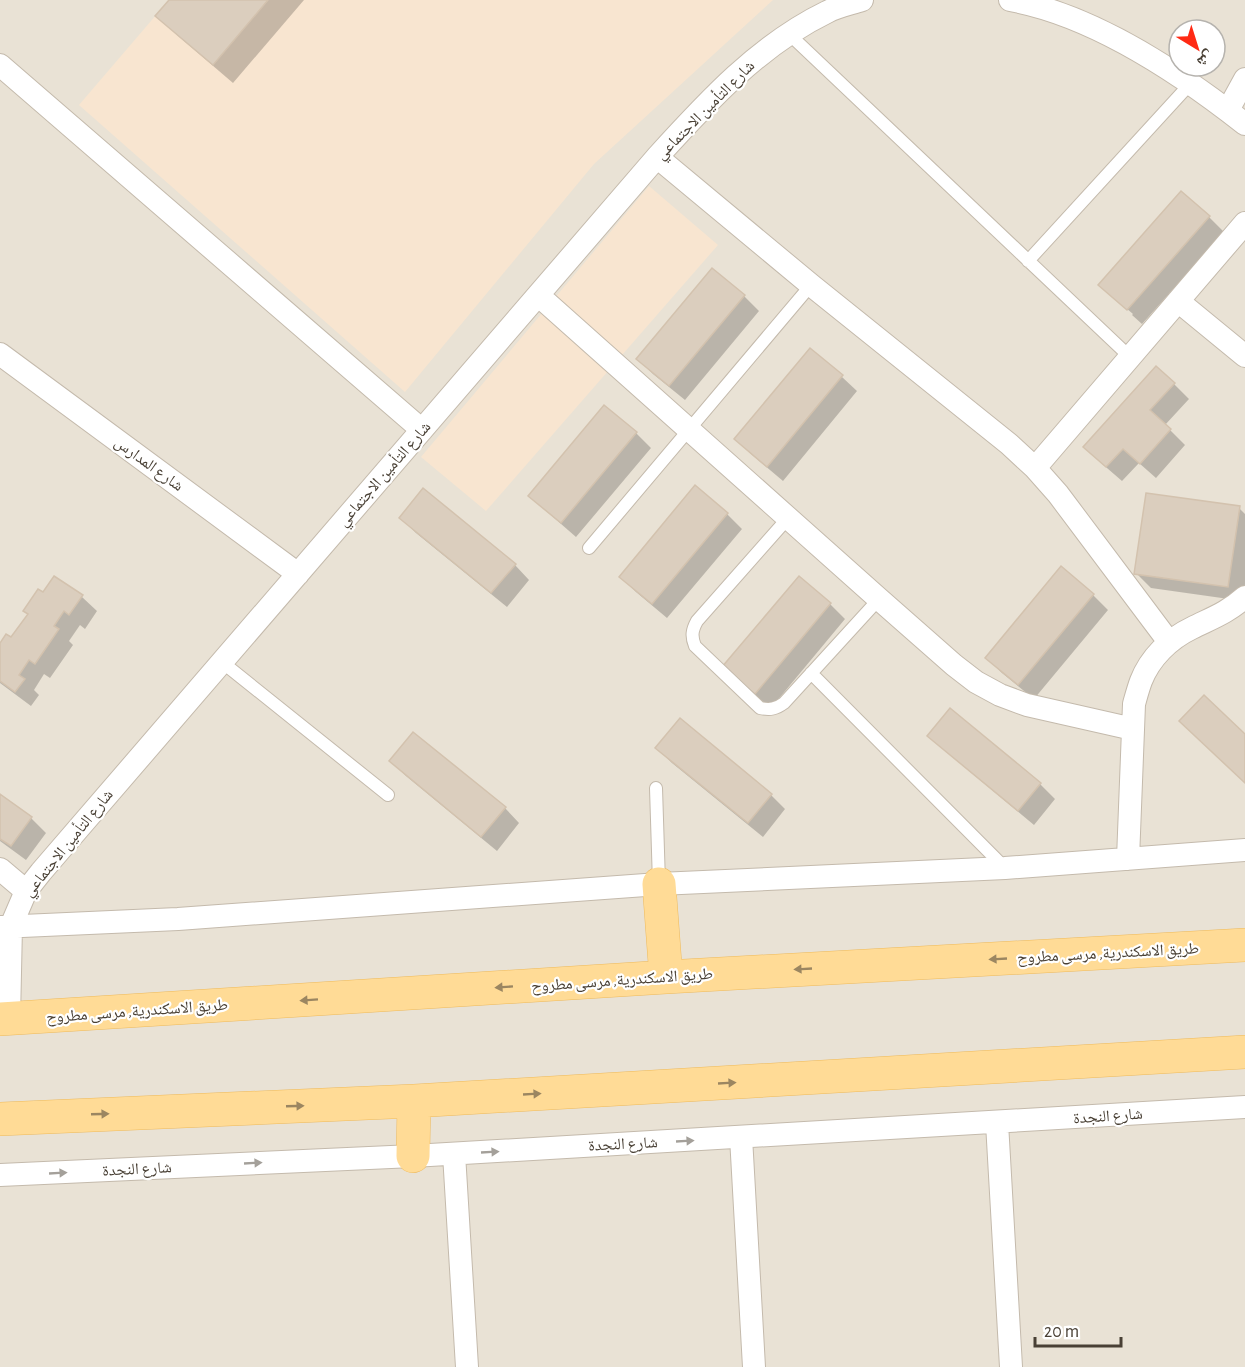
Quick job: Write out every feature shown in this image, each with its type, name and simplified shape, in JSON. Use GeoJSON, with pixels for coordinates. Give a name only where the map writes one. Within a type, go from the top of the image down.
{"type":"FeatureCollection","features":[{"type":"Feature","properties":{"kind":"main road"},"geometry":{"type":"LineString","coordinates":[[659,884],[666,977]]}},
{"type":"Feature","properties":{"kind":"main road","name":"طريق الاسكندرية, مرسى مطروح"},"geometry":{"type":"LineString","coordinates":[[4,1019],[666,977],[1245,945]]}},
{"type":"Feature","properties":{"kind":"main road"},"geometry":{"type":"LineString","coordinates":[[0,1119],[414,1101],[1245,1052]]}},
{"type":"Feature","properties":{"kind":"main road"},"geometry":{"type":"LineString","coordinates":[[413,1156],[414,1101]]}},
{"type":"Feature","properties":{"kind":"street","name":"شارع التأمين الاجتماعي"},"geometry":{"type":"LineString","coordinates":[[4,1019],[5,926],[26,891],[697,112],[741,71],[788,33],[829,10],[862,0]]}},
{"type":"Feature","properties":{"kind":"street"},"geometry":{"type":"LineString","coordinates":[[1010,0],[1061,14],[1107,33],[1151,58],[1236,117],[1245,79]]}},
{"type":"Feature","properties":{"kind":"street"},"geometry":{"type":"LineString","coordinates":[[0,65],[422,430]]}},
{"type":"Feature","properties":{"kind":"street"},"geometry":{"type":"LineString","coordinates":[[657,157],[811,285],[1009,444],[1035,468],[1079,521],[1168,642]]}},
{"type":"Feature","properties":{"kind":"street"},"geometry":{"type":"LineString","coordinates":[[1035,468],[1245,223]]}},
{"type":"Feature","properties":{"kind":"street"},"geometry":{"type":"LineString","coordinates":[[538,295],[879,599],[976,682],[1000,695],[1027,705],[1133,729]]}},
{"type":"Feature","properties":{"kind":"street"},"geometry":{"type":"LineString","coordinates":[[1178,301],[1245,356]]}},
{"type":"Feature","properties":{"kind":"street","name":"شارع المدارس"},"geometry":{"type":"LineString","coordinates":[[0,354],[298,574]]}},
{"type":"Feature","properties":{"kind":"street"},"geometry":{"type":"LineString","coordinates":[[1128,859],[1134,704],[1141,681],[1152,660],[1168,642],[1191,628],[1216,618],[1245,597]]}},
{"type":"Feature","properties":{"kind":"street"},"geometry":{"type":"LineString","coordinates":[[5,926],[178,919],[659,884],[1005,868],[1245,850]]}},
{"type":"Feature","properties":{"kind":"street"},"geometry":{"type":"LineString","coordinates":[[0,869],[26,891]]}},
{"type":"Feature","properties":{"kind":"street","name":"شارع النجدة"},"geometry":{"type":"LineString","coordinates":[[0,1175],[454,1154],[1245,1107]]}},
{"type":"Feature","properties":{"kind":"street"},"geometry":{"type":"LineString","coordinates":[[997,1123],[1011,1367]]}},
{"type":"Feature","properties":{"kind":"street"},"geometry":{"type":"LineString","coordinates":[[741,1137],[754,1367]]}},
{"type":"Feature","properties":{"kind":"street"},"geometry":{"type":"LineString","coordinates":[[454,1154],[467,1367]]}},
{"type":"Feature","properties":{"kind":"lane"},"geometry":{"type":"LineString","coordinates":[[788,33],[1130,357]]}},
{"type":"Feature","properties":{"kind":"lane"},"geometry":{"type":"LineString","coordinates":[[1028,261],[1190,84]]}},
{"type":"Feature","properties":{"kind":"lane"},"geometry":{"type":"LineString","coordinates":[[589,548],[811,285]]}},
{"type":"Feature","properties":{"kind":"lane"},"geometry":{"type":"LineString","coordinates":[[788,518],[697,621],[693,629],[692,638],[695,646],[760,708],[769,710],[784,703],[879,599]]}},
{"type":"Feature","properties":{"kind":"lane"},"geometry":{"type":"LineString","coordinates":[[222,662],[388,795]]}},
{"type":"Feature","properties":{"kind":"lane"},"geometry":{"type":"LineString","coordinates":[[811,673],[1005,868]]}},
{"type":"Feature","properties":{"kind":"lane"},"geometry":{"type":"LineString","coordinates":[[656,788],[659,884]]}},
{"type":"Feature","properties":{"kind":"shaded area"},"geometry":{"type":"Polygon","coordinates":[[[0,0],[1245,0],[1245,1367],[0,1367],[0,0]]]}},
{"type":"Feature","properties":{"kind":"shaded area"},"geometry":{"type":"Polygon","coordinates":[[[169,0],[773,0],[594,164],[405,392],[79,105],[169,0]]]}},
{"type":"Feature","properties":{"kind":"shaded area"},"geometry":{"type":"Polygon","coordinates":[[[649,186],[718,245],[486,511],[421,457],[649,186]]]}},
{"type":"Feature","properties":{"kind":"building"},"geometry":{"type":"Polygon","coordinates":[[[169,0],[268,0],[213,65],[155,16],[169,0]]]}},
{"type":"Feature","properties":{"kind":"building"},"geometry":{"type":"Polygon","coordinates":[[[1181,191],[1210,216],[1127,310],[1098,285],[1181,191]]]}},
{"type":"Feature","properties":{"kind":"building"},"geometry":{"type":"Polygon","coordinates":[[[712,268],[745,295],[669,386],[636,359],[712,268]]]}},
{"type":"Feature","properties":{"kind":"building"},"geometry":{"type":"Polygon","coordinates":[[[810,348],[843,375],[767,467],[734,439],[810,348]]]}},
{"type":"Feature","properties":{"kind":"building"},"geometry":{"type":"Polygon","coordinates":[[[1156,366],[1175,383],[1150,410],[1171,429],[1140,464],[1123,449],[1106,467],[1083,447],[1156,366]]]}},
{"type":"Feature","properties":{"kind":"building"},"geometry":{"type":"Polygon","coordinates":[[[604,405],[637,432],[561,523],[528,496],[604,405]]]}},
{"type":"Feature","properties":{"kind":"building"},"geometry":{"type":"Polygon","coordinates":[[[695,485],[728,513],[652,604],[619,577],[695,485]]]}},
{"type":"Feature","properties":{"kind":"building"},"geometry":{"type":"Polygon","coordinates":[[[423,488],[516,564],[491,593],[399,518],[423,488]]]}},
{"type":"Feature","properties":{"kind":"building"},"geometry":{"type":"Polygon","coordinates":[[[1146,493],[1240,506],[1228,587],[1134,574],[1146,493]]]}},
{"type":"Feature","properties":{"kind":"building"},"geometry":{"type":"Polygon","coordinates":[[[1061,566],[1094,594],[1018,685],[985,658],[1061,566]]]}},
{"type":"Feature","properties":{"kind":"building"},"geometry":{"type":"Polygon","coordinates":[[[54,576],[83,595],[69,615],[64,611],[54,626],[59,629],[35,664],[29,660],[19,675],[25,679],[15,692],[0,681],[0,643],[6,634],[11,637],[28,614],[23,611],[38,589],[43,592],[54,576]]]}},
{"type":"Feature","properties":{"kind":"building"},"geometry":{"type":"Polygon","coordinates":[[[799,576],[831,603],[755,694],[722,667],[799,576]]]}},
{"type":"Feature","properties":{"kind":"building"},"geometry":{"type":"Polygon","coordinates":[[[1204,695],[1245,734],[1245,783],[1179,721],[1204,695]]]}},
{"type":"Feature","properties":{"kind":"building"},"geometry":{"type":"Polygon","coordinates":[[[950,708],[1041,783],[1018,811],[927,736],[950,708]]]}},
{"type":"Feature","properties":{"kind":"building"},"geometry":{"type":"Polygon","coordinates":[[[680,718],[772,794],[748,823],[655,748],[680,718]]]}},
{"type":"Feature","properties":{"kind":"building"},"geometry":{"type":"Polygon","coordinates":[[[413,732],[506,807],[481,837],[389,761],[413,732]]]}},
{"type":"Feature","properties":{"kind":"building"},"geometry":{"type":"Polygon","coordinates":[[[0,794],[32,817],[11,846],[0,839],[0,794]]]}}]}
